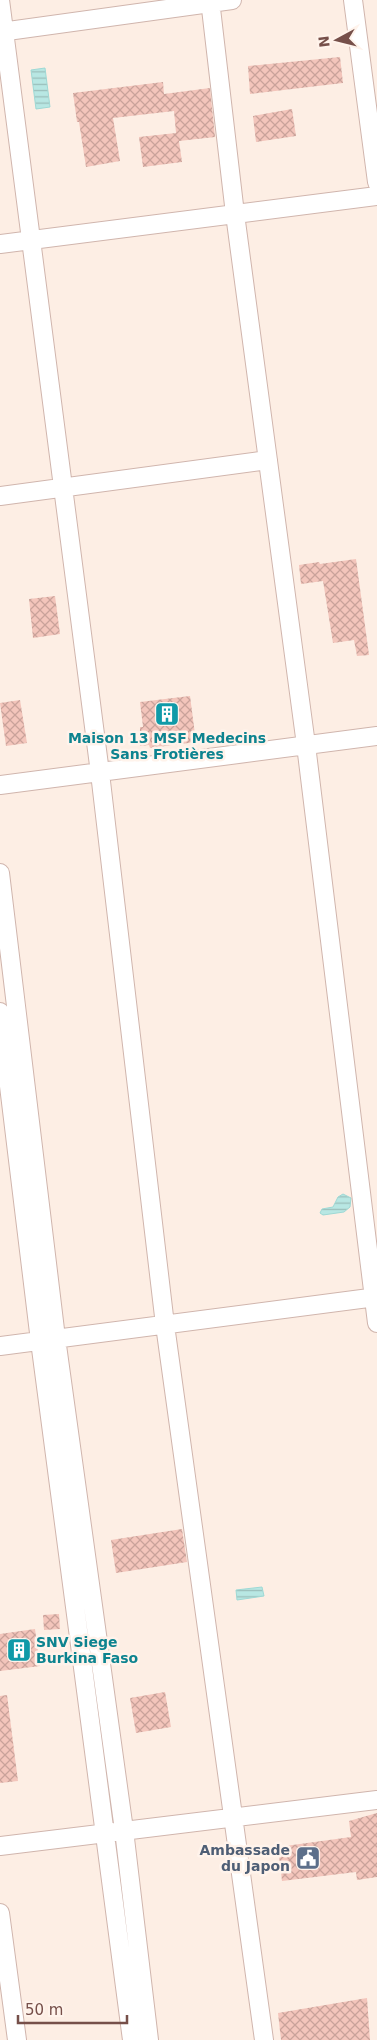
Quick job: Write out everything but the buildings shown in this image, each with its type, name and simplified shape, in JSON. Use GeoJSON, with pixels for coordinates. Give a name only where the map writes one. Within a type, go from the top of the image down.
{"type":"FeatureCollection","features":[{"type":"Feature","properties":{"kind":"street"},"geometry":{"type":"LineString","coordinates":[[0,0],[2,31],[100,773],[165,1325],[235,1817],[264,2040]]}},
{"type":"Feature","properties":{"kind":"street"},"geometry":{"type":"LineString","coordinates":[[2,31],[211,1],[232,0]]}},
{"type":"Feature","properties":{"kind":"street"},"geometry":{"type":"LineString","coordinates":[[353,0],[377,182]]}},
{"type":"Feature","properties":{"kind":"street"},"geometry":{"type":"LineString","coordinates":[[211,1],[235,214],[306,745],[377,1323]]}},
{"type":"Feature","properties":{"kind":"street"},"geometry":{"type":"LineString","coordinates":[[0,244],[377,196]]}},
{"type":"Feature","properties":{"kind":"street"},"geometry":{"type":"LineString","coordinates":[[0,496],[268,460]]}},
{"type":"Feature","properties":{"kind":"street"},"geometry":{"type":"LineString","coordinates":[[0,785],[377,736]]}},
{"type":"Feature","properties":{"kind":"street"},"geometry":{"type":"LineString","coordinates":[[0,873],[48,1339],[104,1833],[132,2040]]}},
{"type":"Feature","properties":{"kind":"street"},"geometry":{"type":"LineString","coordinates":[[0,1012],[48,1339],[124,1830],[149,2040]]}},
{"type":"Feature","properties":{"kind":"street"},"geometry":{"type":"LineString","coordinates":[[0,1346],[375,1297]]}},
{"type":"Feature","properties":{"kind":"street"},"geometry":{"type":"LineString","coordinates":[[0,1846],[377,1800]]}},
{"type":"Feature","properties":{"kind":"street"},"geometry":{"type":"LineString","coordinates":[[0,1914],[17,2040]]}},
{"type":"Feature","properties":{"kind":"water"},"geometry":{"type":"Polygon","coordinates":[[[45,68],[50,107],[36,109],[31,70],[45,68]]]}},
{"type":"Feature","properties":{"kind":"water"},"geometry":{"type":"Polygon","coordinates":[[[343,1194],[351,1198],[350,1207],[344,1212],[323,1215],[320,1213],[322,1209],[333,1207],[338,1197],[343,1194]]]}},
{"type":"Feature","properties":{"kind":"water"},"geometry":{"type":"Polygon","coordinates":[[[262,1587],[264,1596],[237,1600],[236,1590],[262,1587]]]}},
{"type":"Feature","properties":{"kind":"place","name":"Maison 13 MSF Medecins Sans Frotières"},"geometry":{"type":"Point","coordinates":[167,714]}},
{"type":"Feature","properties":{"kind":"place","name":"SNV Siege Burkina Faso"},"geometry":{"type":"Point","coordinates":[19,1650]}},
{"type":"Feature","properties":{"kind":"place","name":"Ambassade du Japon"},"geometry":{"type":"Point","coordinates":[308,1858]}}]}
